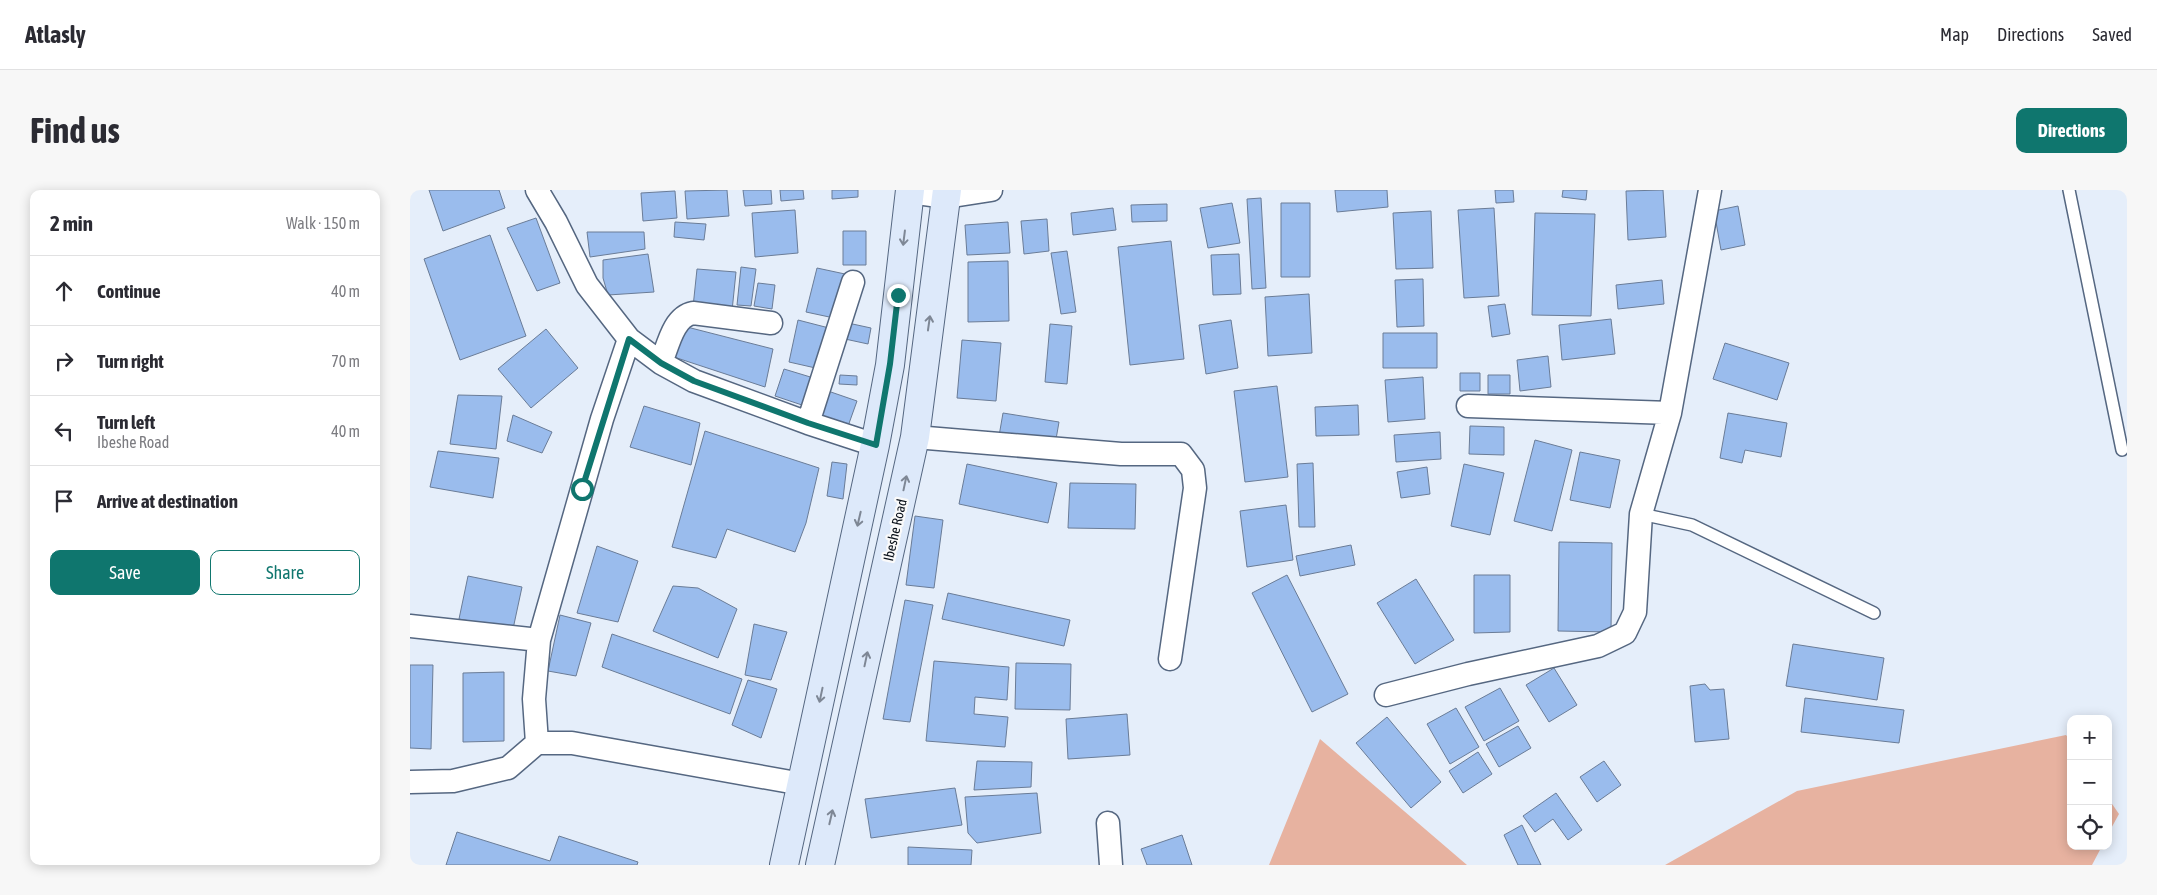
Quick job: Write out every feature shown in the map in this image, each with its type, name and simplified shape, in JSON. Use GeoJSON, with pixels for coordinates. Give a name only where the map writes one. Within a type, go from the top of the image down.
{"type":"FeatureCollection","features":[{"type":"Feature","properties":{"kind":"main road"},"geometry":{"type":"LineString","coordinates":[[784,865],[839,604],[876,445],[890,364],[910,191]]}},
{"type":"Feature","properties":{"kind":"main road","name":"Ibeshe Road"},"geometry":{"type":"LineString","coordinates":[[820,865],[915,437],[946,194]]}},
{"type":"Feature","properties":{"kind":"street"},"geometry":{"type":"LineString","coordinates":[[537,190],[556,222],[587,285],[629,339],[661,363],[694,381],[808,423],[876,445]]}},
{"type":"Feature","properties":{"kind":"street"},"geometry":{"type":"LineString","coordinates":[[910,191],[946,194],[991,190]]}},
{"type":"Feature","properties":{"kind":"street"},"geometry":{"type":"LineString","coordinates":[[1386,694],[1598,646],[1624,633],[1635,612],[1641,514],[1670,413],[1710,190]]}},
{"type":"Feature","properties":{"kind":"street"},"geometry":{"type":"LineString","coordinates":[[808,423],[853,282]]}},
{"type":"Feature","properties":{"kind":"street"},"geometry":{"type":"LineString","coordinates":[[661,363],[677,323],[685,314],[693,313],[771,323]]}},
{"type":"Feature","properties":{"kind":"street"},"geometry":{"type":"LineString","coordinates":[[537,744],[534,699],[539,640],[589,463],[629,339]]}},
{"type":"Feature","properties":{"kind":"street"},"geometry":{"type":"LineString","coordinates":[[1468,406],[1670,413]]}},
{"type":"Feature","properties":{"kind":"street"},"geometry":{"type":"LineString","coordinates":[[915,437],[1121,454],[1181,454],[1193,470],[1195,488],[1170,659]]}},
{"type":"Feature","properties":{"kind":"street"},"geometry":{"type":"LineString","coordinates":[[410,626],[539,640]]}},
{"type":"Feature","properties":{"kind":"street"},"geometry":{"type":"LineString","coordinates":[[410,782],[453,781],[508,768],[537,744],[572,743],[802,784]]}},
{"type":"Feature","properties":{"kind":"street"},"geometry":{"type":"LineString","coordinates":[[1108,823],[1110,865]]}},
{"type":"Feature","properties":{"kind":"lane"},"geometry":{"type":"LineString","coordinates":[[2069,190],[2122,450]]}},
{"type":"Feature","properties":{"kind":"lane"},"geometry":{"type":"LineString","coordinates":[[1641,514],[1673,519],[1692,525],[1874,613]]}},
{"type":"Feature","properties":{"kind":"shaded area"},"geometry":{"type":"Polygon","coordinates":[[[2066,735],[2067,850],[2100,850],[2092,865],[1665,865],[1797,791],[2066,735]]]}},
{"type":"Feature","properties":{"kind":"shaded area"},"geometry":{"type":"Polygon","coordinates":[[[1320,739],[1467,865],[1269,865],[1320,739]]]}},
{"type":"Feature","properties":{"kind":"shaded area"},"geometry":{"type":"Polygon","coordinates":[[[2112,804],[2119,814],[2112,827],[2112,804]]]}},
{"type":"Feature","properties":{"kind":"building"},"geometry":{"type":"Polygon","coordinates":[[[429,190],[499,190],[505,208],[443,231],[429,190]]]}},
{"type":"Feature","properties":{"kind":"building"},"geometry":{"type":"Polygon","coordinates":[[[727,190],[729,216],[687,219],[685,191],[727,190]]]}},
{"type":"Feature","properties":{"kind":"building"},"geometry":{"type":"Polygon","coordinates":[[[743,190],[771,190],[772,204],[745,206],[743,190]]]}},
{"type":"Feature","properties":{"kind":"building"},"geometry":{"type":"Polygon","coordinates":[[[780,190],[803,190],[804,199],[781,201],[780,190]]]}},
{"type":"Feature","properties":{"kind":"building"},"geometry":{"type":"Polygon","coordinates":[[[832,190],[858,190],[858,197],[832,199],[832,190]]]}},
{"type":"Feature","properties":{"kind":"building"},"geometry":{"type":"Polygon","coordinates":[[[1335,190],[1387,190],[1388,207],[1337,212],[1335,190]]]}},
{"type":"Feature","properties":{"kind":"building"},"geometry":{"type":"Polygon","coordinates":[[[1495,190],[1513,190],[1514,202],[1496,203],[1495,190]]]}},
{"type":"Feature","properties":{"kind":"building"},"geometry":{"type":"Polygon","coordinates":[[[1563,190],[1587,190],[1586,200],[1562,197],[1563,190]]]}},
{"type":"Feature","properties":{"kind":"building"},"geometry":{"type":"Polygon","coordinates":[[[1663,190],[1666,237],[1628,240],[1626,191],[1663,190]]]}},
{"type":"Feature","properties":{"kind":"building"},"geometry":{"type":"Polygon","coordinates":[[[675,191],[677,218],[643,221],[641,193],[675,191]]]}},
{"type":"Feature","properties":{"kind":"building"},"geometry":{"type":"Polygon","coordinates":[[[1261,198],[1266,288],[1252,289],[1247,199],[1261,198]]]}},
{"type":"Feature","properties":{"kind":"building"},"geometry":{"type":"Polygon","coordinates":[[[1232,203],[1240,243],[1208,248],[1200,208],[1232,203]]]}},
{"type":"Feature","properties":{"kind":"building"},"geometry":{"type":"Polygon","coordinates":[[[1281,203],[1310,203],[1310,277],[1281,277],[1281,203]]]}},
{"type":"Feature","properties":{"kind":"building"},"geometry":{"type":"Polygon","coordinates":[[[1167,204],[1167,221],[1132,222],[1131,205],[1167,204]]]}},
{"type":"Feature","properties":{"kind":"building"},"geometry":{"type":"Polygon","coordinates":[[[1738,206],[1745,245],[1721,250],[1714,211],[1738,206]]]}},
{"type":"Feature","properties":{"kind":"building"},"geometry":{"type":"Polygon","coordinates":[[[1113,208],[1116,230],[1073,235],[1071,213],[1113,208]]]}},
{"type":"Feature","properties":{"kind":"building"},"geometry":{"type":"Polygon","coordinates":[[[1494,208],[1499,296],[1464,298],[1458,210],[1494,208]]]}},
{"type":"Feature","properties":{"kind":"building"},"geometry":{"type":"Polygon","coordinates":[[[795,210],[798,253],[755,257],[752,213],[795,210]]]}},
{"type":"Feature","properties":{"kind":"building"},"geometry":{"type":"Polygon","coordinates":[[[1431,211],[1433,268],[1396,269],[1393,213],[1431,211]]]}},
{"type":"Feature","properties":{"kind":"building"},"geometry":{"type":"Polygon","coordinates":[[[1535,213],[1595,214],[1591,316],[1532,315],[1535,213]]]}},
{"type":"Feature","properties":{"kind":"building"},"geometry":{"type":"Polygon","coordinates":[[[536,218],[560,283],[537,291],[507,228],[536,218]]]}},
{"type":"Feature","properties":{"kind":"building"},"geometry":{"type":"Polygon","coordinates":[[[1047,219],[1049,251],[1024,254],[1021,221],[1047,219]]]}},
{"type":"Feature","properties":{"kind":"building"},"geometry":{"type":"Polygon","coordinates":[[[675,222],[706,224],[704,240],[674,237],[675,222]]]}},
{"type":"Feature","properties":{"kind":"building"},"geometry":{"type":"Polygon","coordinates":[[[1008,222],[1010,253],[967,255],[965,225],[1008,222]]]}},
{"type":"Feature","properties":{"kind":"building"},"geometry":{"type":"Polygon","coordinates":[[[843,231],[866,231],[866,265],[843,265],[843,231]]]}},
{"type":"Feature","properties":{"kind":"building"},"geometry":{"type":"Polygon","coordinates":[[[587,232],[644,232],[645,249],[590,257],[587,232]]]}},
{"type":"Feature","properties":{"kind":"building"},"geometry":{"type":"Polygon","coordinates":[[[490,235],[526,336],[460,360],[424,259],[490,235]]]}},
{"type":"Feature","properties":{"kind":"building"},"geometry":{"type":"Polygon","coordinates":[[[1171,241],[1184,359],[1130,365],[1118,247],[1171,241]]]}},
{"type":"Feature","properties":{"kind":"building"},"geometry":{"type":"Polygon","coordinates":[[[1067,251],[1076,312],[1061,314],[1051,253],[1067,251]]]}},
{"type":"Feature","properties":{"kind":"building"},"geometry":{"type":"Polygon","coordinates":[[[648,254],[654,292],[608,295],[603,278],[603,260],[648,254]]]}},
{"type":"Feature","properties":{"kind":"building"},"geometry":{"type":"Polygon","coordinates":[[[1239,254],[1241,294],[1213,295],[1211,255],[1239,254]]]}},
{"type":"Feature","properties":{"kind":"building"},"geometry":{"type":"Polygon","coordinates":[[[1008,261],[1009,321],[968,322],[968,262],[1008,261]]]}},
{"type":"Feature","properties":{"kind":"building"},"geometry":{"type":"Polygon","coordinates":[[[741,267],[756,269],[751,306],[737,305],[741,267]]]}},
{"type":"Feature","properties":{"kind":"building"},"geometry":{"type":"Polygon","coordinates":[[[817,268],[845,274],[834,318],[806,312],[817,268]]]}},
{"type":"Feature","properties":{"kind":"building"},"geometry":{"type":"Polygon","coordinates":[[[697,269],[736,272],[732,311],[693,307],[697,269]]]}},
{"type":"Feature","properties":{"kind":"building"},"geometry":{"type":"Polygon","coordinates":[[[1423,279],[1424,326],[1397,327],[1395,280],[1423,279]]]}},
{"type":"Feature","properties":{"kind":"building"},"geometry":{"type":"Polygon","coordinates":[[[1662,280],[1664,304],[1618,309],[1616,285],[1662,280]]]}},
{"type":"Feature","properties":{"kind":"building"},"geometry":{"type":"Polygon","coordinates":[[[758,283],[775,285],[772,309],[754,306],[758,283]]]}},
{"type":"Feature","properties":{"kind":"building"},"geometry":{"type":"Polygon","coordinates":[[[1309,294],[1312,353],[1268,356],[1265,297],[1309,294]]]}},
{"type":"Feature","properties":{"kind":"building"},"geometry":{"type":"Polygon","coordinates":[[[1505,304],[1510,334],[1492,337],[1488,306],[1505,304]]]}},
{"type":"Feature","properties":{"kind":"building"},"geometry":{"type":"Polygon","coordinates":[[[1611,319],[1615,354],[1562,360],[1559,325],[1611,319]]]}},
{"type":"Feature","properties":{"kind":"building"},"geometry":{"type":"Polygon","coordinates":[[[798,320],[829,328],[820,369],[789,362],[798,320]]]}},
{"type":"Feature","properties":{"kind":"building"},"geometry":{"type":"Polygon","coordinates":[[[1231,320],[1238,368],[1206,374],[1199,325],[1231,320]]]}},
{"type":"Feature","properties":{"kind":"building"},"geometry":{"type":"Polygon","coordinates":[[[848,323],[871,328],[868,344],[845,339],[848,323]]]}},
{"type":"Feature","properties":{"kind":"building"},"geometry":{"type":"Polygon","coordinates":[[[1050,324],[1072,326],[1067,384],[1045,382],[1050,324]]]}},
{"type":"Feature","properties":{"kind":"building"},"geometry":{"type":"Polygon","coordinates":[[[687,327],[773,349],[765,387],[674,357],[676,344],[687,327]]]}},
{"type":"Feature","properties":{"kind":"building"},"geometry":{"type":"Polygon","coordinates":[[[546,329],[578,368],[531,408],[498,369],[546,329]]]}},
{"type":"Feature","properties":{"kind":"building"},"geometry":{"type":"Polygon","coordinates":[[[1383,333],[1437,333],[1437,368],[1383,368],[1383,333]]]}},
{"type":"Feature","properties":{"kind":"building"},"geometry":{"type":"Polygon","coordinates":[[[962,340],[1001,343],[996,401],[957,398],[962,340]]]}},
{"type":"Feature","properties":{"kind":"building"},"geometry":{"type":"Polygon","coordinates":[[[1725,343],[1789,363],[1777,400],[1713,379],[1725,343]]]}},
{"type":"Feature","properties":{"kind":"building"},"geometry":{"type":"Polygon","coordinates":[[[1548,356],[1551,387],[1520,391],[1517,360],[1548,356]]]}},
{"type":"Feature","properties":{"kind":"building"},"geometry":{"type":"Polygon","coordinates":[[[784,369],[817,379],[808,407],[775,396],[784,369]]]}},
{"type":"Feature","properties":{"kind":"building"},"geometry":{"type":"Polygon","coordinates":[[[1460,373],[1480,373],[1480,391],[1460,391],[1460,373]]]}},
{"type":"Feature","properties":{"kind":"building"},"geometry":{"type":"Polygon","coordinates":[[[840,375],[857,376],[857,385],[839,384],[840,375]]]}},
{"type":"Feature","properties":{"kind":"building"},"geometry":{"type":"Polygon","coordinates":[[[1488,375],[1510,375],[1510,394],[1488,394],[1488,375]]]}},
{"type":"Feature","properties":{"kind":"building"},"geometry":{"type":"Polygon","coordinates":[[[1423,377],[1425,419],[1388,422],[1385,380],[1423,377]]]}},
{"type":"Feature","properties":{"kind":"building"},"geometry":{"type":"Polygon","coordinates":[[[1277,386],[1288,477],[1245,482],[1234,391],[1277,386]]]}},
{"type":"Feature","properties":{"kind":"building"},"geometry":{"type":"Polygon","coordinates":[[[828,391],[857,401],[847,429],[818,419],[828,391]]]}},
{"type":"Feature","properties":{"kind":"building"},"geometry":{"type":"Polygon","coordinates":[[[458,395],[502,396],[496,449],[450,444],[458,395]]]}},
{"type":"Feature","properties":{"kind":"building"},"geometry":{"type":"Polygon","coordinates":[[[1358,405],[1359,435],[1316,436],[1315,407],[1358,405]]]}},
{"type":"Feature","properties":{"kind":"building"},"geometry":{"type":"Polygon","coordinates":[[[644,406],[700,423],[691,465],[630,447],[644,406]]]}},
{"type":"Feature","properties":{"kind":"building"},"geometry":{"type":"Polygon","coordinates":[[[1003,413],[1059,422],[1055,445],[999,436],[1003,413]]]}},
{"type":"Feature","properties":{"kind":"building"},"geometry":{"type":"Polygon","coordinates":[[[1728,413],[1787,423],[1781,457],[1745,450],[1742,463],[1720,458],[1728,413]]]}},
{"type":"Feature","properties":{"kind":"building"},"geometry":{"type":"Polygon","coordinates":[[[513,415],[552,432],[542,453],[507,441],[513,415]]]}},
{"type":"Feature","properties":{"kind":"building"},"geometry":{"type":"Polygon","coordinates":[[[1470,426],[1504,427],[1504,455],[1469,454],[1470,426]]]}},
{"type":"Feature","properties":{"kind":"building"},"geometry":{"type":"Polygon","coordinates":[[[705,431],[819,468],[806,523],[795,552],[727,529],[716,558],[672,547],[705,431]]]}},
{"type":"Feature","properties":{"kind":"building"},"geometry":{"type":"Polygon","coordinates":[[[1440,432],[1441,459],[1396,462],[1394,435],[1440,432]]]}},
{"type":"Feature","properties":{"kind":"building"},"geometry":{"type":"Polygon","coordinates":[[[1535,440],[1572,450],[1552,531],[1514,521],[1535,440]]]}},
{"type":"Feature","properties":{"kind":"building"},"geometry":{"type":"Polygon","coordinates":[[[438,451],[499,458],[493,498],[430,487],[438,451]]]}},
{"type":"Feature","properties":{"kind":"building"},"geometry":{"type":"Polygon","coordinates":[[[1580,452],[1620,460],[1610,508],[1570,500],[1580,452]]]}},
{"type":"Feature","properties":{"kind":"building"},"geometry":{"type":"Polygon","coordinates":[[[832,462],[847,464],[843,499],[827,496],[832,462]]]}},
{"type":"Feature","properties":{"kind":"building"},"geometry":{"type":"Polygon","coordinates":[[[1313,463],[1315,527],[1299,527],[1297,464],[1313,463]]]}},
{"type":"Feature","properties":{"kind":"building"},"geometry":{"type":"Polygon","coordinates":[[[967,464],[1057,483],[1048,523],[959,504],[967,464]]]}},
{"type":"Feature","properties":{"kind":"building"},"geometry":{"type":"Polygon","coordinates":[[[1464,464],[1504,473],[1490,535],[1451,526],[1464,464]]]}},
{"type":"Feature","properties":{"kind":"building"},"geometry":{"type":"Polygon","coordinates":[[[1427,467],[1430,494],[1401,498],[1397,472],[1427,467]]]}},
{"type":"Feature","properties":{"kind":"building"},"geometry":{"type":"Polygon","coordinates":[[[1070,483],[1136,484],[1135,529],[1068,528],[1070,483]]]}},
{"type":"Feature","properties":{"kind":"building"},"geometry":{"type":"Polygon","coordinates":[[[1286,505],[1293,560],[1247,567],[1240,511],[1286,505]]]}},
{"type":"Feature","properties":{"kind":"building"},"geometry":{"type":"Polygon","coordinates":[[[915,516],[943,520],[934,588],[906,585],[915,516]]]}},
{"type":"Feature","properties":{"kind":"building"},"geometry":{"type":"Polygon","coordinates":[[[1559,542],[1612,543],[1611,632],[1558,631],[1559,542]]]}},
{"type":"Feature","properties":{"kind":"building"},"geometry":{"type":"Polygon","coordinates":[[[1351,545],[1355,565],[1300,576],[1296,556],[1351,545]]]}},
{"type":"Feature","properties":{"kind":"building"},"geometry":{"type":"Polygon","coordinates":[[[597,546],[638,561],[618,622],[577,613],[597,546]]]}},
{"type":"Feature","properties":{"kind":"building"},"geometry":{"type":"Polygon","coordinates":[[[1287,575],[1348,694],[1312,712],[1252,593],[1287,575]]]}},
{"type":"Feature","properties":{"kind":"building"},"geometry":{"type":"Polygon","coordinates":[[[1474,575],[1510,575],[1510,632],[1474,633],[1474,575]]]}},
{"type":"Feature","properties":{"kind":"building"},"geometry":{"type":"Polygon","coordinates":[[[468,576],[522,587],[513,629],[459,619],[468,576]]]}},
{"type":"Feature","properties":{"kind":"building"},"geometry":{"type":"Polygon","coordinates":[[[1416,579],[1454,640],[1415,664],[1377,603],[1416,579]]]}},
{"type":"Feature","properties":{"kind":"building"},"geometry":{"type":"Polygon","coordinates":[[[673,586],[698,588],[737,609],[718,658],[653,631],[673,586]]]}},
{"type":"Feature","properties":{"kind":"building"},"geometry":{"type":"Polygon","coordinates":[[[948,593],[1070,620],[1064,646],[942,619],[948,593]]]}},
{"type":"Feature","properties":{"kind":"building"},"geometry":{"type":"Polygon","coordinates":[[[905,600],[933,605],[910,722],[883,719],[905,600]]]}},
{"type":"Feature","properties":{"kind":"building"},"geometry":{"type":"Polygon","coordinates":[[[560,615],[591,623],[576,676],[548,671],[560,615]]]}},
{"type":"Feature","properties":{"kind":"building"},"geometry":{"type":"Polygon","coordinates":[[[754,624],[787,632],[771,680],[745,675],[754,624]]]}},
{"type":"Feature","properties":{"kind":"building"},"geometry":{"type":"Polygon","coordinates":[[[612,634],[742,679],[730,714],[602,667],[612,634]]]}},
{"type":"Feature","properties":{"kind":"building"},"geometry":{"type":"Polygon","coordinates":[[[1793,644],[1884,658],[1877,700],[1786,686],[1793,644]]]}},
{"type":"Feature","properties":{"kind":"building"},"geometry":{"type":"Polygon","coordinates":[[[934,661],[1009,667],[1007,700],[975,697],[974,714],[1008,717],[1005,747],[926,741],[934,661]]]}},
{"type":"Feature","properties":{"kind":"building"},"geometry":{"type":"Polygon","coordinates":[[[1016,663],[1071,664],[1070,710],[1015,709],[1016,663]]]}},
{"type":"Feature","properties":{"kind":"building"},"geometry":{"type":"Polygon","coordinates":[[[410,665],[433,665],[431,749],[410,748],[410,665]]]}},
{"type":"Feature","properties":{"kind":"building"},"geometry":{"type":"Polygon","coordinates":[[[1554,668],[1577,705],[1549,722],[1526,685],[1554,668]]]}},
{"type":"Feature","properties":{"kind":"building"},"geometry":{"type":"Polygon","coordinates":[[[504,672],[504,741],[463,742],[463,673],[504,672]]]}},
{"type":"Feature","properties":{"kind":"building"},"geometry":{"type":"Polygon","coordinates":[[[748,680],[777,689],[761,738],[732,725],[748,680]]]}},
{"type":"Feature","properties":{"kind":"building"},"geometry":{"type":"Polygon","coordinates":[[[1705,684],[1710,690],[1724,689],[1729,739],[1695,742],[1690,686],[1705,684]]]}},
{"type":"Feature","properties":{"kind":"building"},"geometry":{"type":"Polygon","coordinates":[[[1500,688],[1519,721],[1484,741],[1465,707],[1500,688]]]}},
{"type":"Feature","properties":{"kind":"building"},"geometry":{"type":"Polygon","coordinates":[[[1805,698],[1904,710],[1899,743],[1801,732],[1805,698]]]}},
{"type":"Feature","properties":{"kind":"building"},"geometry":{"type":"Polygon","coordinates":[[[1456,708],[1479,747],[1450,764],[1427,724],[1456,708]]]}},
{"type":"Feature","properties":{"kind":"building"},"geometry":{"type":"Polygon","coordinates":[[[1127,714],[1130,755],[1068,759],[1066,719],[1127,714]]]}},
{"type":"Feature","properties":{"kind":"building"},"geometry":{"type":"Polygon","coordinates":[[[1387,717],[1441,782],[1411,808],[1356,743],[1387,717]]]}},
{"type":"Feature","properties":{"kind":"building"},"geometry":{"type":"Polygon","coordinates":[[[1518,726],[1531,748],[1499,767],[1486,744],[1518,726]]]}},
{"type":"Feature","properties":{"kind":"building"},"geometry":{"type":"Polygon","coordinates":[[[1478,752],[1492,774],[1463,793],[1449,771],[1478,752]]]}},
{"type":"Feature","properties":{"kind":"building"},"geometry":{"type":"Polygon","coordinates":[[[977,761],[1032,762],[1031,787],[974,790],[977,761]]]}},
{"type":"Feature","properties":{"kind":"building"},"geometry":{"type":"Polygon","coordinates":[[[1604,761],[1621,785],[1597,802],[1580,777],[1604,761]]]}},
{"type":"Feature","properties":{"kind":"building"},"geometry":{"type":"Polygon","coordinates":[[[955,788],[962,825],[871,838],[865,799],[955,788]]]}},
{"type":"Feature","properties":{"kind":"building"},"geometry":{"type":"Polygon","coordinates":[[[1037,793],[1041,833],[977,843],[968,833],[965,797],[1037,793]]]}},
{"type":"Feature","properties":{"kind":"building"},"geometry":{"type":"Polygon","coordinates":[[[1556,793],[1582,830],[1568,840],[1553,819],[1535,832],[1523,816],[1556,793]]]}},
{"type":"Feature","properties":{"kind":"building"},"geometry":{"type":"Polygon","coordinates":[[[1522,825],[1541,865],[1518,865],[1504,835],[1522,825]]]}},
{"type":"Feature","properties":{"kind":"building"},"geometry":{"type":"Polygon","coordinates":[[[457,832],[550,861],[559,836],[638,862],[637,865],[446,865],[457,832]]]}},
{"type":"Feature","properties":{"kind":"building"},"geometry":{"type":"Polygon","coordinates":[[[1182,835],[1192,865],[1147,865],[1141,849],[1182,835]]]}},
{"type":"Feature","properties":{"kind":"building"},"geometry":{"type":"Polygon","coordinates":[[[908,847],[972,850],[971,865],[908,865],[908,847]]]}},
{"type":"Feature","properties":{"kind":"route"},"geometry":{"type":"LineString","coordinates":[[582,489],[602,419],[629,339],[661,363],[694,381],[808,423],[876,445],[890,364],[898,295]]}}]}
